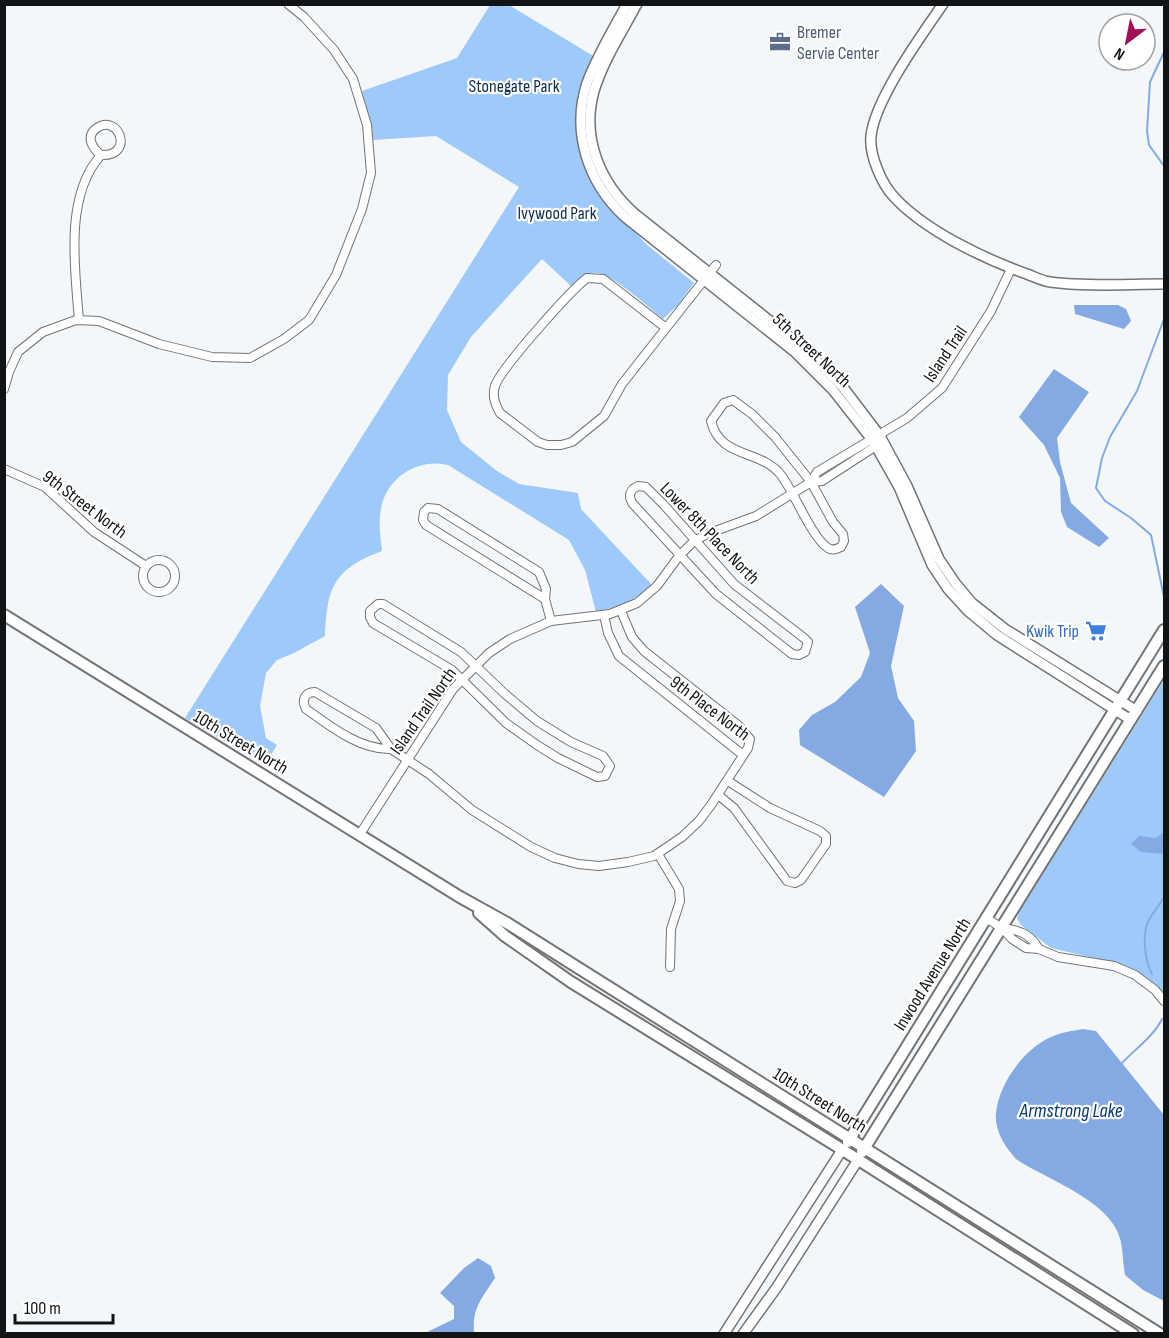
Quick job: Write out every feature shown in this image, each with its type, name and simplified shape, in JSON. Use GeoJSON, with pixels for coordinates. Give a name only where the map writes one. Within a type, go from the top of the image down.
{"type":"FeatureCollection","features":[{"type":"Feature","properties":{"kind":"main road","name":"10th Street North"},"geometry":{"type":"LineString","coordinates":[[4,615],[460,897],[507,923],[1160,1334]]}},
{"type":"Feature","properties":{"kind":"main road","name":"Inwood Avenue North"},"geometry":{"type":"LineString","coordinates":[[842,1150],[1164,630]]}},
{"type":"Feature","properties":{"kind":"main road","name":"Inwood Avenue North"},"geometry":{"type":"LineString","coordinates":[[858,1160],[1164,666]]}},
{"type":"Feature","properties":{"kind":"main road","name":"10th Street North"},"geometry":{"type":"LineString","coordinates":[[460,897],[505,936],[558,974],[858,1160],[1132,1334]]}},
{"type":"Feature","properties":{"kind":"street"},"geometry":{"type":"LineString","coordinates":[[4,388],[18,352],[43,332],[79,320],[99,321],[159,344],[212,357],[250,358],[284,339],[309,320],[336,274],[362,209],[371,173],[367,125],[353,79],[334,50],[304,17],[288,4]]}},
{"type":"Feature","properties":{"kind":"street","name":"5th Street North"},"geometry":{"type":"LineString","coordinates":[[627,4],[595,64],[585,89],[581,128],[587,162],[597,183],[619,212],[710,273]]}},
{"type":"Feature","properties":{"kind":"street","name":"5th Street North"},"geometry":{"type":"LineString","coordinates":[[637,4],[594,92],[590,126],[595,155],[606,182],[620,199],[822,364],[852,398],[876,440],[908,486],[939,559],[966,596],[999,625],[1134,715]]}},
{"type":"Feature","properties":{"kind":"street"},"geometry":{"type":"LineString","coordinates":[[943,4],[877,110],[871,137],[875,165],[893,197],[917,218],[991,261],[1048,282],[1163,284]]}},
{"type":"Feature","properties":{"kind":"street"},"geometry":{"type":"LineString","coordinates":[[100,126],[114,127],[119,132],[120,147],[109,155],[101,155],[93,149],[90,140],[94,131],[100,126]]}},
{"type":"Feature","properties":{"kind":"street"},"geometry":{"type":"LineString","coordinates":[[79,320],[75,221],[82,191],[101,155]]}},
{"type":"Feature","properties":{"kind":"street","name":"Island Trail"},"geometry":{"type":"LineString","coordinates":[[876,440],[908,418],[942,388],[991,311],[1011,268]]}},
{"type":"Feature","properties":{"kind":"street"},"geometry":{"type":"LineString","coordinates":[[666,328],[603,279],[587,278],[505,368],[494,388],[496,406],[500,412],[538,442],[561,446],[572,442],[604,416],[622,384],[710,273]]}},
{"type":"Feature","properties":{"kind":"street"},"geometry":{"type":"LineString","coordinates":[[733,400],[738,402],[775,437],[811,482],[833,522],[843,534],[844,541],[841,548],[829,549],[820,541],[793,493],[774,467],[724,445],[712,428],[711,422],[724,403],[733,400]]}},
{"type":"Feature","properties":{"kind":"street","name":"Island Trail North"},"geometry":{"type":"LineString","coordinates":[[360,834],[448,696],[475,665],[500,645],[551,621],[604,615],[621,611],[637,603],[657,586],[679,556],[694,541],[756,516],[811,482],[822,481],[876,440]]}},
{"type":"Feature","properties":{"kind":"street","name":"9th Street North"},"geometry":{"type":"LineString","coordinates":[[4,469],[45,487],[94,532],[146,566]]}},
{"type":"Feature","properties":{"kind":"street","name":"Lower 8th Place North"},"geometry":{"type":"LineString","coordinates":[[646,487],[734,584],[804,638],[807,642],[805,652],[799,656],[792,654],[716,594],[679,556],[630,499],[634,488],[646,487]]}},
{"type":"Feature","properties":{"kind":"street"},"geometry":{"type":"LineString","coordinates":[[545,599],[426,525],[423,520],[424,512],[428,508],[438,509],[542,575],[551,621]]}},
{"type":"Feature","properties":{"kind":"street"},"geometry":{"type":"LineString","coordinates":[[153,561],[167,561],[174,569],[173,584],[165,591],[150,589],[146,586],[143,576],[146,566],[153,561]]}},
{"type":"Feature","properties":{"kind":"street"},"geometry":{"type":"LineString","coordinates":[[383,604],[453,646],[537,721],[571,742],[603,756],[610,766],[609,771],[605,776],[597,777],[537,746],[507,723],[461,680],[452,670],[373,623],[369,617],[373,606],[383,604]]}},
{"type":"Feature","properties":{"kind":"street","name":"9th Place North"},"geometry":{"type":"LineString","coordinates":[[604,615],[608,633],[619,656],[743,756],[750,743],[747,733],[644,651],[632,637],[621,611]]}},
{"type":"Feature","properties":{"kind":"street"},"geometry":{"type":"LineString","coordinates":[[391,749],[376,749],[361,743],[306,709],[304,697],[315,692],[376,728],[391,749],[472,810],[531,847],[555,858],[598,866],[628,862],[658,854],[699,821],[743,756]]}},
{"type":"Feature","properties":{"kind":"street"},"geometry":{"type":"LineString","coordinates":[[718,795],[734,808],[787,881],[795,883],[801,880],[826,844],[826,836],[770,808],[728,781]]}},
{"type":"Feature","properties":{"kind":"street"},"geometry":{"type":"LineString","coordinates":[[658,854],[679,889],[680,901],[671,929],[670,967]]}},
{"type":"Feature","properties":{"kind":"street"},"geometry":{"type":"LineString","coordinates":[[986,918],[1002,928],[1019,930],[1032,938],[1039,949],[1058,957],[1114,966],[1144,981],[1164,1001]]}},
{"type":"Feature","properties":{"kind":"street","name":"Inwood Avenue North"},"geometry":{"type":"LineString","coordinates":[[724,1334],[842,1150]]}},
{"type":"Feature","properties":{"kind":"street","name":"Inwood Avenue North"},"geometry":{"type":"LineString","coordinates":[[743,1334],[777,1287],[858,1160]]}},
{"type":"Feature","properties":{"kind":"green space","name":"Ivywood Park"},"geometry":{"type":"Polygon","coordinates":[[[490,5],[509,5],[595,57],[582,88],[588,172],[598,191],[646,244],[694,283],[678,305],[663,319],[608,277],[592,273],[583,277],[572,287],[542,259],[471,337],[448,375],[447,410],[461,442],[497,471],[519,484],[578,493],[581,509],[652,585],[626,603],[596,612],[585,570],[569,540],[448,465],[427,464],[408,471],[392,485],[382,504],[380,533],[382,551],[353,565],[336,582],[328,605],[325,636],[277,660],[266,673],[260,706],[266,738],[277,745],[265,765],[185,718],[519,187],[436,136],[373,140],[362,91],[457,58],[490,5]]]}},
{"type":"Feature","properties":{"kind":"green space"},"geometry":{"type":"Polygon","coordinates":[[[1164,680],[1164,989],[1162,991],[1146,977],[1123,965],[1051,948],[1021,925],[1017,919],[1019,912],[1164,680]]]}},
{"type":"Feature","properties":{"kind":"water"},"geometry":{"type":"Polygon","coordinates":[[[1074,305],[1118,305],[1126,309],[1131,321],[1124,329],[1075,314],[1074,305]]]}},
{"type":"Feature","properties":{"kind":"water"},"geometry":{"type":"Polygon","coordinates":[[[1054,369],[1089,392],[1057,438],[1060,462],[1071,503],[1109,538],[1099,547],[1067,527],[1061,512],[1060,478],[1044,445],[1019,417],[1054,369]]]}},
{"type":"Feature","properties":{"kind":"water"},"geometry":{"type":"Polygon","coordinates":[[[881,584],[904,606],[891,666],[898,698],[914,721],[916,751],[884,797],[800,745],[799,730],[812,715],[835,702],[861,677],[870,653],[855,607],[881,584]]]}},
{"type":"Feature","properties":{"kind":"water"},"geometry":{"type":"Polygon","coordinates":[[[1164,832],[1164,854],[1141,852],[1131,844],[1139,836],[1156,838],[1164,832]]]}},
{"type":"Feature","properties":{"kind":"water","name":"Armstrong Lake"},"geometry":{"type":"Polygon","coordinates":[[[1083,1029],[1096,1031],[1164,1115],[1164,1301],[1143,1290],[1125,1275],[1121,1242],[1106,1215],[1077,1193],[1016,1159],[1004,1144],[997,1126],[998,1102],[1014,1068],[1041,1042],[1063,1033],[1083,1029]]]}},
{"type":"Feature","properties":{"kind":"water"},"geometry":{"type":"Polygon","coordinates":[[[478,1258],[491,1266],[495,1278],[476,1310],[474,1333],[425,1333],[454,1319],[454,1306],[440,1293],[464,1268],[478,1258]]]}},
{"type":"Feature","properties":{"kind":"waterway"},"geometry":{"type":"LineString","coordinates":[[1164,52],[1150,82],[1147,131],[1149,145],[1164,166]]}},
{"type":"Feature","properties":{"kind":"waterway"},"geometry":{"type":"LineString","coordinates":[[1164,319],[1137,391],[1110,437],[1102,458],[1096,488],[1105,501],[1151,535],[1164,597]]}},
{"type":"Feature","properties":{"kind":"waterway"},"geometry":{"type":"LineString","coordinates":[[1152,974],[1146,956],[1146,927],[1164,897]]}},
{"type":"Feature","properties":{"kind":"waterway"},"geometry":{"type":"LineString","coordinates":[[1122,1063],[1149,1037],[1162,1019]]}},
{"type":"Feature","properties":{"kind":"place","name":"Bremer Servie Center"},"geometry":{"type":"Point","coordinates":[780,42]}},
{"type":"Feature","properties":{"kind":"place","name":"Kwik Trip"},"geometry":{"type":"Point","coordinates":[1096,631]}},
{"type":"Feature","properties":{"kind":"park label","name":"Stonegate Park"},"geometry":{"type":"Point","coordinates":[514,86]}}]}
